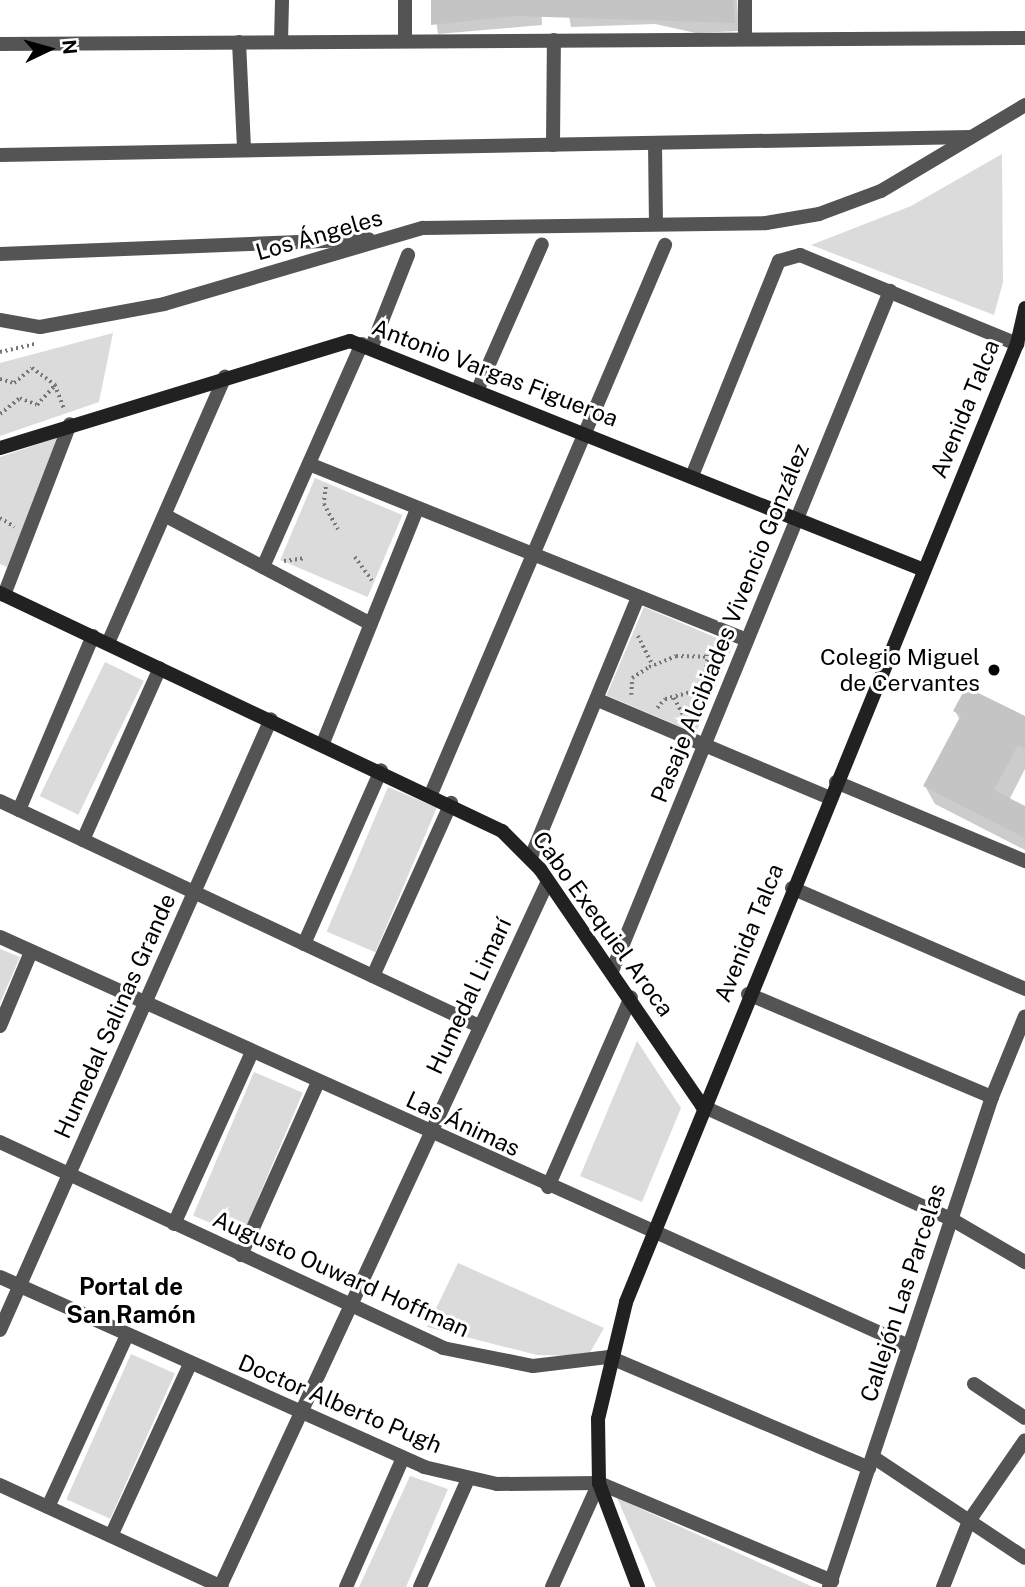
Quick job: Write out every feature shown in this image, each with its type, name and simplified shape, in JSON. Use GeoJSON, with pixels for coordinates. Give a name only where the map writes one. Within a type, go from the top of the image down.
{"type":"FeatureCollection","features":[{"type":"Feature","properties":{"kind":"street"},"geometry":{"type":"LineString","coordinates":[[281,42],[282,0]]}},
{"type":"Feature","properties":{"kind":"street"},"geometry":{"type":"LineString","coordinates":[[405,0],[405,41]]}},
{"type":"Feature","properties":{"kind":"street"},"geometry":{"type":"LineString","coordinates":[[745,0],[745,39]]}},
{"type":"Feature","properties":{"kind":"street"},"geometry":{"type":"LineString","coordinates":[[0,44],[1025,38]]}},
{"type":"Feature","properties":{"kind":"street"},"geometry":{"type":"LineString","coordinates":[[553,145],[555,40]]}},
{"type":"Feature","properties":{"kind":"street"},"geometry":{"type":"LineString","coordinates":[[239,42],[244,150]]}},
{"type":"Feature","properties":{"kind":"street","name":"Los Ángeles"},"geometry":{"type":"LineString","coordinates":[[0,320],[40,327],[164,304],[395,237],[477,224],[766,223],[819,214],[881,191],[1025,105]]}},
{"type":"Feature","properties":{"kind":"street"},"geometry":{"type":"LineString","coordinates":[[0,155],[973,137]]}},
{"type":"Feature","properties":{"kind":"street"},"geometry":{"type":"LineString","coordinates":[[654,143],[656,222]]}},
{"type":"Feature","properties":{"kind":"street"},"geometry":{"type":"LineString","coordinates":[[0,254],[395,237]]}},
{"type":"Feature","properties":{"kind":"street"},"geometry":{"type":"LineString","coordinates":[[478,389],[542,244]]}},
{"type":"Feature","properties":{"kind":"street"},"geometry":{"type":"LineString","coordinates":[[431,794],[582,431],[665,245]]}},
{"type":"Feature","properties":{"kind":"street"},"geometry":{"type":"LineString","coordinates":[[692,476],[779,261],[800,255],[1017,344]]}},
{"type":"Feature","properties":{"kind":"street"},"geometry":{"type":"LineString","coordinates":[[263,568],[309,464],[408,256]]}},
{"type":"Feature","properties":{"kind":"street","name":"Pasaje Alcibiades Vivencio González"},"geometry":{"type":"LineString","coordinates":[[612,971],[890,291]]}},
{"type":"Feature","properties":{"kind":"street","name":"Avenida Talca"},"geometry":{"type":"LineString","coordinates":[[638,1587],[598,1483],[598,1419],[610,1357],[653,1232],[702,1106],[1017,344],[1025,307]]}},
{"type":"Feature","properties":{"kind":"street","name":"Antonio Vargas Figueroa"},"geometry":{"type":"LineString","coordinates":[[0,448],[333,342],[367,345],[923,570]]}},
{"type":"Feature","properties":{"kind":"street"},"geometry":{"type":"LineString","coordinates":[[108,643],[168,517],[225,377]]}},
{"type":"Feature","properties":{"kind":"street"},"geometry":{"type":"LineString","coordinates":[[2,594],[70,424]]}},
{"type":"Feature","properties":{"kind":"street"},"geometry":{"type":"LineString","coordinates":[[309,464],[417,509],[532,552],[636,604],[747,640]]}},
{"type":"Feature","properties":{"kind":"street"},"geometry":{"type":"LineString","coordinates":[[323,743],[417,509]]}},
{"type":"Feature","properties":{"kind":"street"},"geometry":{"type":"LineString","coordinates":[[168,517],[371,624]]}},
{"type":"Feature","properties":{"kind":"street","name":"Cabo Exequiel Aroca"},"geometry":{"type":"LineString","coordinates":[[2,594],[451,803],[502,831],[531,857],[631,997],[702,1106]]}},
{"type":"Feature","properties":{"kind":"street"},"geometry":{"type":"LineString","coordinates":[[531,857],[636,604]]}},
{"type":"Feature","properties":{"kind":"street"},"geometry":{"type":"LineString","coordinates":[[19,810],[93,636]]}},
{"type":"Feature","properties":{"kind":"street"},"geometry":{"type":"LineString","coordinates":[[83,840],[160,668]]}},
{"type":"Feature","properties":{"kind":"street"},"geometry":{"type":"LineString","coordinates":[[598,700],[830,797]]}},
{"type":"Feature","properties":{"kind":"street","name":"Humedal Salinas Grande"},"geometry":{"type":"LineString","coordinates":[[0,1330],[271,719]]}},
{"type":"Feature","properties":{"kind":"street"},"geometry":{"type":"LineString","coordinates":[[304,944],[381,770]]}},
{"type":"Feature","properties":{"kind":"street"},"geometry":{"type":"LineString","coordinates":[[836,782],[1025,861]]}},
{"type":"Feature","properties":{"kind":"street"},"geometry":{"type":"LineString","coordinates":[[0,801],[480,1026]]}},
{"type":"Feature","properties":{"kind":"street"},"geometry":{"type":"LineString","coordinates":[[373,976],[451,803]]}},
{"type":"Feature","properties":{"kind":"street","name":"Humedal Limarí"},"geometry":{"type":"LineString","coordinates":[[221,1587],[548,881]]}},
{"type":"Feature","properties":{"kind":"street"},"geometry":{"type":"LineString","coordinates":[[792,888],[1025,989]]}},
{"type":"Feature","properties":{"kind":"street","name":"Las Ánimas"},"geometry":{"type":"LineString","coordinates":[[0,937],[430,1134],[909,1346]]}},
{"type":"Feature","properties":{"kind":"street"},"geometry":{"type":"LineString","coordinates":[[0,1026],[31,952]]}},
{"type":"Feature","properties":{"kind":"street"},"geometry":{"type":"LineString","coordinates":[[748,994],[992,1097]]}},
{"type":"Feature","properties":{"kind":"street"},"geometry":{"type":"LineString","coordinates":[[548,1187],[631,997]]}},
{"type":"Feature","properties":{"kind":"street","name":"Callejón Las Parcelas"},"geometry":{"type":"LineString","coordinates":[[831,1584],[992,1097],[1025,1016]]}},
{"type":"Feature","properties":{"kind":"street"},"geometry":{"type":"LineString","coordinates":[[174,1224],[252,1052]]}},
{"type":"Feature","properties":{"kind":"street"},"geometry":{"type":"LineString","coordinates":[[241,1255],[318,1082]]}},
{"type":"Feature","properties":{"kind":"street"},"geometry":{"type":"LineString","coordinates":[[702,1106],[951,1219],[1025,1262]]}},
{"type":"Feature","properties":{"kind":"street","name":"Augusto Ouward Hoffman"},"geometry":{"type":"LineString","coordinates":[[0,1142],[351,1307],[487,1361],[559,1366],[610,1357]]}},
{"type":"Feature","properties":{"kind":"street","name":"Doctor Alberto Pugh"},"geometry":{"type":"LineString","coordinates":[[0,1277],[301,1415],[403,1458],[468,1479],[526,1486],[598,1483],[831,1584]]}},
{"type":"Feature","properties":{"kind":"street"},"geometry":{"type":"LineString","coordinates":[[48,1507],[127,1335]]}},
{"type":"Feature","properties":{"kind":"street"},"geometry":{"type":"LineString","coordinates":[[610,1357],[871,1462],[970,1521],[1025,1559]]}},
{"type":"Feature","properties":{"kind":"street"},"geometry":{"type":"LineString","coordinates":[[111,1536],[190,1364]]}},
{"type":"Feature","properties":{"kind":"street"},"geometry":{"type":"LineString","coordinates":[[974,1384],[1025,1418]]}},
{"type":"Feature","properties":{"kind":"street"},"geometry":{"type":"LineString","coordinates":[[943,1587],[970,1521],[1025,1440]]}},
{"type":"Feature","properties":{"kind":"street"},"geometry":{"type":"LineString","coordinates":[[346,1587],[403,1458]]}},
{"type":"Feature","properties":{"kind":"street"},"geometry":{"type":"LineString","coordinates":[[420,1587],[468,1479]]}},
{"type":"Feature","properties":{"kind":"street"},"geometry":{"type":"LineString","coordinates":[[552,1587],[598,1483]]}},
{"type":"Feature","properties":{"kind":"street"},"geometry":{"type":"LineString","coordinates":[[0,1485],[221,1587]]}},
{"type":"Feature","properties":{"kind":"path"},"geometry":{"type":"LineString","coordinates":[[0,352],[45,342]]}},
{"type":"Feature","properties":{"kind":"path"},"geometry":{"type":"LineString","coordinates":[[0,379],[14,383],[32,368],[55,385],[70,424]]}},
{"type":"Feature","properties":{"kind":"path"},"geometry":{"type":"LineString","coordinates":[[0,414],[20,398],[37,405],[55,385]]}},
{"type":"Feature","properties":{"kind":"path"},"geometry":{"type":"LineString","coordinates":[[328,471],[324,504],[338,529]]}},
{"type":"Feature","properties":{"kind":"path"},"geometry":{"type":"LineString","coordinates":[[636,604],[640,646],[653,665]]}},
{"type":"Feature","properties":{"kind":"path"},"geometry":{"type":"LineString","coordinates":[[650,707],[703,689],[708,655]]}},
{"type":"Feature","properties":{"kind":"path"},"geometry":{"type":"LineString","coordinates":[[635,704],[632,678],[653,665],[676,656],[708,655],[740,659]]}},
{"type":"Feature","properties":{"kind":"shaded area"},"geometry":{"type":"Polygon","coordinates":[[[1002,154],[1003,282],[994,315],[811,245],[911,206],[1002,154]]]}},
{"type":"Feature","properties":{"kind":"shaded area"},"geometry":{"type":"Polygon","coordinates":[[[113,333],[99,402],[0,436],[0,363],[113,333]]]}},
{"type":"Feature","properties":{"kind":"shaded area"},"geometry":{"type":"Polygon","coordinates":[[[59,437],[7,567],[0,564],[0,457],[59,437]]]}},
{"type":"Feature","properties":{"kind":"shaded area"},"geometry":{"type":"Polygon","coordinates":[[[315,478],[402,515],[368,597],[280,560],[315,478]]]}},
{"type":"Feature","properties":{"kind":"shaded area"},"geometry":{"type":"Polygon","coordinates":[[[644,607],[733,645],[696,733],[606,695],[644,607]]]}},
{"type":"Feature","properties":{"kind":"shaded area"},"geometry":{"type":"Polygon","coordinates":[[[105,662],[144,681],[78,815],[40,796],[105,662]]]}},
{"type":"Feature","properties":{"kind":"shaded area"},"geometry":{"type":"Polygon","coordinates":[[[388,787],[437,808],[375,952],[327,932],[388,787]]]}},
{"type":"Feature","properties":{"kind":"shaded area"},"geometry":{"type":"Polygon","coordinates":[[[0,949],[20,957],[0,1003],[0,949]]]}},
{"type":"Feature","properties":{"kind":"shaded area"},"geometry":{"type":"Polygon","coordinates":[[[637,1041],[681,1108],[642,1202],[580,1176],[637,1041]]]}},
{"type":"Feature","properties":{"kind":"shaded area"},"geometry":{"type":"Polygon","coordinates":[[[254,1072],[303,1093],[242,1236],[193,1216],[254,1072]]]}},
{"type":"Feature","properties":{"kind":"shaded area"},"geometry":{"type":"Polygon","coordinates":[[[458,1263],[604,1328],[588,1356],[537,1355],[427,1327],[458,1263]]]}},
{"type":"Feature","properties":{"kind":"shaded area"},"geometry":{"type":"Polygon","coordinates":[[[131,1354],[175,1374],[110,1519],[66,1499],[131,1354]]]}},
{"type":"Feature","properties":{"kind":"shaded area"},"geometry":{"type":"Polygon","coordinates":[[[410,1476],[448,1489],[406,1587],[359,1587],[410,1476]]]}},
{"type":"Feature","properties":{"kind":"shaded area"},"geometry":{"type":"Polygon","coordinates":[[[617,1498],[813,1587],[656,1587],[617,1498]]]}},
{"type":"Feature","properties":{"kind":"building"},"geometry":{"type":"Polygon","coordinates":[[[431,0],[733,0],[735,23],[515,16],[431,25],[431,0]]]}},
{"type":"Feature","properties":{"kind":"building"},"geometry":{"type":"Polygon","coordinates":[[[966,687],[1025,716],[1025,749],[1018,745],[994,790],[1025,806],[1025,838],[923,786],[961,715],[953,711],[966,687]]]}},
{"type":"Feature","properties":{"kind":"place","name":"Colegio Miguel de Cervantes"},"geometry":{"type":"Point","coordinates":[994,670]}},
{"type":"Feature","properties":{"kind":"district","name":"Portal de San Ramón"},"geometry":{"type":"Point","coordinates":[131,1301]}}]}
